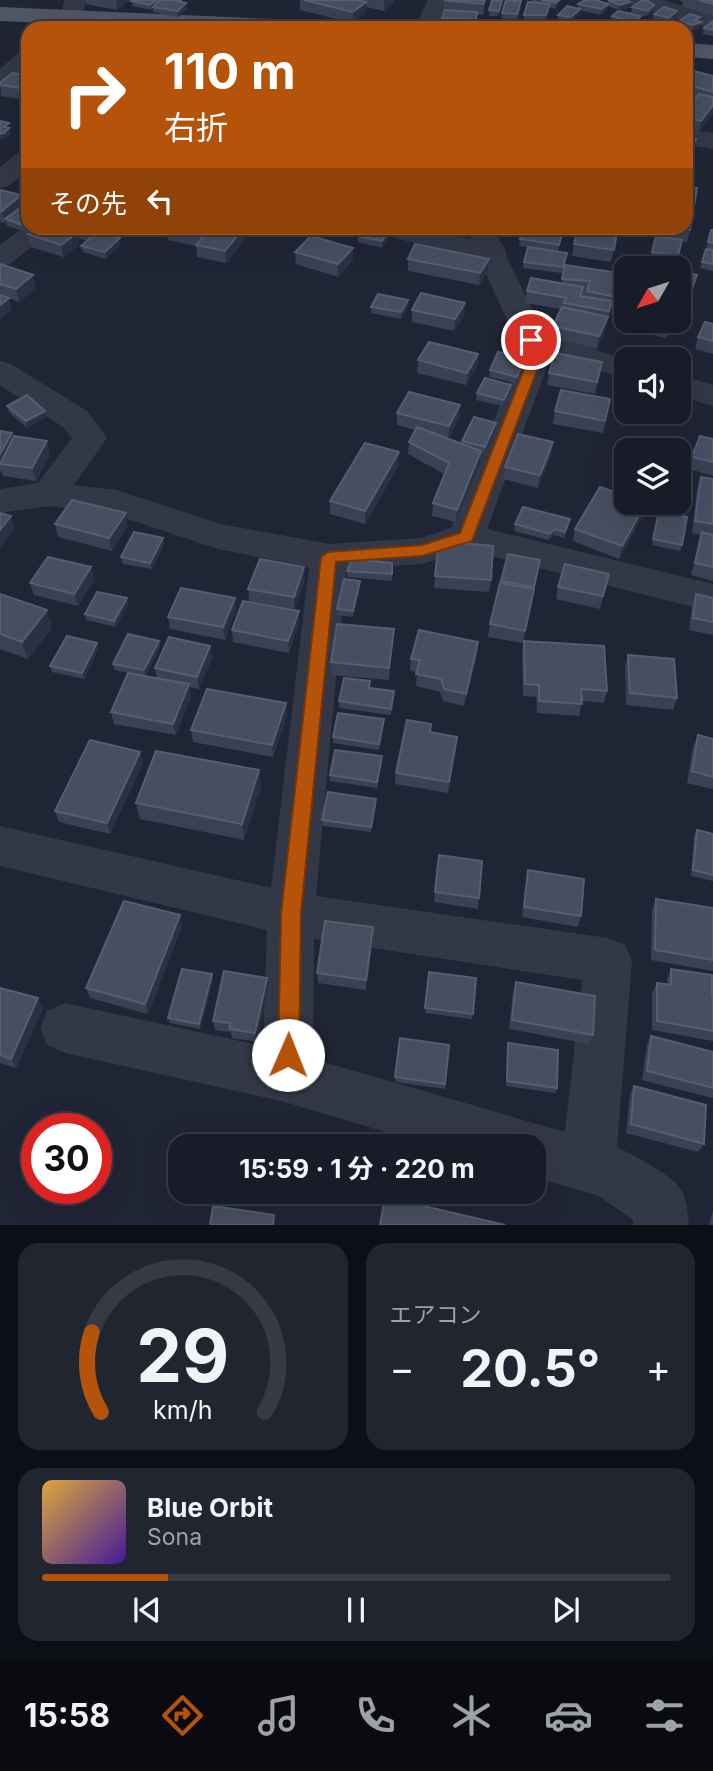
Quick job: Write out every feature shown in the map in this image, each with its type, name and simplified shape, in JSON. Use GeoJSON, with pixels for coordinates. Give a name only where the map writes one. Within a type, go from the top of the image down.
{"type":"FeatureCollection","features":[{"type":"Feature","properties":{"kind":"main road"},"geometry":{"type":"LineString","coordinates":[[0,14],[183,21]]}},
{"type":"Feature","properties":{"kind":"main road"},"geometry":{"type":"LineString","coordinates":[[693,51],[713,52]]}},
{"type":"Feature","properties":{"kind":"street"},"geometry":{"type":"LineString","coordinates":[[640,0],[713,22]]}},
{"type":"Feature","properties":{"kind":"street"},"geometry":{"type":"LineString","coordinates":[[427,21],[430,3]]}},
{"type":"Feature","properties":{"kind":"street"},"geometry":{"type":"LineString","coordinates":[[0,81],[21,63]]}},
{"type":"Feature","properties":{"kind":"street"},"geometry":{"type":"LineString","coordinates":[[0,147],[21,153]]}},
{"type":"Feature","properties":{"kind":"street"},"geometry":{"type":"LineString","coordinates":[[0,180],[21,161]]}},
{"type":"Feature","properties":{"kind":"street"},"geometry":{"type":"LineString","coordinates":[[0,258],[31,235]]}},
{"type":"Feature","properties":{"kind":"street"},"geometry":{"type":"LineString","coordinates":[[445,235],[486,240],[531,340],[614,366]]}},
{"type":"Feature","properties":{"kind":"street"},"geometry":{"type":"LineString","coordinates":[[466,537],[540,344]]}},
{"type":"Feature","properties":{"kind":"street"},"geometry":{"type":"LineString","coordinates":[[0,371],[75,419],[90,438],[48,494]]}},
{"type":"Feature","properties":{"kind":"street"},"geometry":{"type":"LineString","coordinates":[[691,389],[713,396]]}},
{"type":"Feature","properties":{"kind":"street"},"geometry":{"type":"LineString","coordinates":[[0,501],[48,494],[116,502],[218,536],[328,557],[422,551],[466,537],[713,597]]}},
{"type":"Feature","properties":{"kind":"street"},"geometry":{"type":"LineString","coordinates":[[285,1076],[288,1055],[291,914],[328,557]]}},
{"type":"Feature","properties":{"kind":"street"},"geometry":{"type":"LineString","coordinates":[[0,846],[291,914],[608,961],[588,1167]]}},
{"type":"Feature","properties":{"kind":"street"},"geometry":{"type":"LineString","coordinates":[[65,1028],[285,1076],[480,1134]]}},
{"type":"Feature","properties":{"kind":"street"},"geometry":{"type":"LineString","coordinates":[[546,1154],[613,1173],[659,1205],[661,1225]]}},
{"type":"Feature","properties":{"kind":"building"},"geometry":{"type":"Polygon","coordinates":[[[132,0],[157,0],[150,5],[132,0]]]}},
{"type":"Feature","properties":{"kind":"building"},"geometry":{"type":"Polygon","coordinates":[[[160,0],[181,0],[179,2],[186,3],[178,11],[153,7],[160,0]]]}},
{"type":"Feature","properties":{"kind":"building"},"geometry":{"type":"Polygon","coordinates":[[[304,0],[358,0],[366,2],[353,12],[304,0]]]}},
{"type":"Feature","properties":{"kind":"building"},"geometry":{"type":"Polygon","coordinates":[[[444,0],[485,0],[483,4],[444,0]]]}},
{"type":"Feature","properties":{"kind":"building"},"geometry":{"type":"Polygon","coordinates":[[[492,0],[502,1],[499,11],[489,10],[492,0]]]}},
{"type":"Feature","properties":{"kind":"building"},"geometry":{"type":"Polygon","coordinates":[[[506,0],[521,1],[517,14],[502,13],[506,0]]]}},
{"type":"Feature","properties":{"kind":"building"},"geometry":{"type":"Polygon","coordinates":[[[585,0],[608,4],[602,9],[578,4],[585,0]]]}},
{"type":"Feature","properties":{"kind":"building"},"geometry":{"type":"Polygon","coordinates":[[[608,0],[627,0],[630,2],[620,5],[608,0]]]}},
{"type":"Feature","properties":{"kind":"building"},"geometry":{"type":"Polygon","coordinates":[[[643,0],[654,5],[648,11],[632,7],[643,0]]]}},
{"type":"Feature","properties":{"kind":"building"},"geometry":{"type":"Polygon","coordinates":[[[528,2],[550,4],[546,15],[524,15],[528,2]]]}},
{"type":"Feature","properties":{"kind":"building"},"geometry":{"type":"Polygon","coordinates":[[[567,6],[580,9],[571,17],[558,15],[567,6]]]}},
{"type":"Feature","properties":{"kind":"building"},"geometry":{"type":"Polygon","coordinates":[[[664,7],[677,11],[669,18],[654,14],[664,7]]]}},
{"type":"Feature","properties":{"kind":"building"},"geometry":{"type":"Polygon","coordinates":[[[445,10],[477,12],[476,20],[442,18],[445,10]]]}},
{"type":"Feature","properties":{"kind":"building"},"geometry":{"type":"Polygon","coordinates":[[[618,11],[641,16],[630,21],[612,16],[618,11]]]}},
{"type":"Feature","properties":{"kind":"building"},"geometry":{"type":"Polygon","coordinates":[[[690,14],[700,17],[695,20],[701,22],[693,25],[693,21],[679,21],[690,14]]]}},
{"type":"Feature","properties":{"kind":"building"},"geometry":{"type":"Polygon","coordinates":[[[713,21],[713,30],[704,28],[713,21]]]}},
{"type":"Feature","properties":{"kind":"building"},"geometry":{"type":"Polygon","coordinates":[[[693,71],[713,76],[713,92],[696,87],[693,90],[693,71]]]}},
{"type":"Feature","properties":{"kind":"building"},"geometry":{"type":"Polygon","coordinates":[[[12,73],[21,74],[21,88],[0,83],[12,73]]]}},
{"type":"Feature","properties":{"kind":"building"},"geometry":{"type":"Polygon","coordinates":[[[699,94],[713,97],[713,105],[701,121],[693,119],[693,102],[699,94]]]}},
{"type":"Feature","properties":{"kind":"building"},"geometry":{"type":"Polygon","coordinates":[[[0,121],[9,123],[4,127],[9,128],[0,134],[0,121]]]}},
{"type":"Feature","properties":{"kind":"building"},"geometry":{"type":"Polygon","coordinates":[[[693,187],[697,188],[693,212],[693,187]]]}},
{"type":"Feature","properties":{"kind":"building"},"geometry":{"type":"Polygon","coordinates":[[[0,190],[21,195],[0,211],[0,190]]]}},
{"type":"Feature","properties":{"kind":"building"},"geometry":{"type":"Polygon","coordinates":[[[21,207],[21,224],[5,219],[21,207]]]}},
{"type":"Feature","properties":{"kind":"building"},"geometry":{"type":"Polygon","coordinates":[[[713,230],[713,243],[708,242],[713,230]]]}},
{"type":"Feature","properties":{"kind":"building"},"geometry":{"type":"Polygon","coordinates":[[[31,235],[74,235],[61,245],[31,235]]]}},
{"type":"Feature","properties":{"kind":"building"},"geometry":{"type":"Polygon","coordinates":[[[94,235],[120,238],[105,252],[81,246],[94,235]]]}},
{"type":"Feature","properties":{"kind":"building"},"geometry":{"type":"Polygon","coordinates":[[[199,235],[238,235],[225,251],[196,245],[204,236],[199,235]]]}},
{"type":"Feature","properties":{"kind":"building"},"geometry":{"type":"Polygon","coordinates":[[[359,235],[386,235],[382,241],[359,235]]]}},
{"type":"Feature","properties":{"kind":"building"},"geometry":{"type":"Polygon","coordinates":[[[521,235],[562,235],[559,245],[520,239],[521,235]]]}},
{"type":"Feature","properties":{"kind":"building"},"geometry":{"type":"Polygon","coordinates":[[[576,235],[616,235],[614,250],[574,244],[576,235]]]}},
{"type":"Feature","properties":{"kind":"building"},"geometry":{"type":"Polygon","coordinates":[[[311,236],[353,248],[338,264],[295,252],[311,236]]]}},
{"type":"Feature","properties":{"kind":"building"},"geometry":{"type":"Polygon","coordinates":[[[656,236],[682,240],[678,256],[652,252],[656,236]]]}},
{"type":"Feature","properties":{"kind":"building"},"geometry":{"type":"Polygon","coordinates":[[[415,244],[489,259],[480,273],[408,259],[415,244]]]}},
{"type":"Feature","properties":{"kind":"building"},"geometry":{"type":"Polygon","coordinates":[[[528,247],[567,253],[563,267],[524,262],[528,247]]]}},
{"type":"Feature","properties":{"kind":"building"},"geometry":{"type":"Polygon","coordinates":[[[706,249],[713,250],[713,264],[702,262],[706,249]]]}},
{"type":"Feature","properties":{"kind":"building"},"geometry":{"type":"Polygon","coordinates":[[[0,264],[33,275],[16,289],[0,284],[0,264]]]}},
{"type":"Feature","properties":{"kind":"building"},"geometry":{"type":"Polygon","coordinates":[[[565,265],[614,272],[614,297],[587,291],[590,281],[562,279],[565,265]]]}},
{"type":"Feature","properties":{"kind":"building"},"geometry":{"type":"Polygon","coordinates":[[[691,274],[697,275],[691,291],[691,274]]]}},
{"type":"Feature","properties":{"kind":"building"},"geometry":{"type":"Polygon","coordinates":[[[531,278],[583,287],[580,296],[612,301],[609,311],[564,303],[566,298],[527,291],[531,278]]]}},
{"type":"Feature","properties":{"kind":"building"},"geometry":{"type":"Polygon","coordinates":[[[421,293],[465,303],[455,319],[412,310],[421,293]]]}},
{"type":"Feature","properties":{"kind":"building"},"geometry":{"type":"Polygon","coordinates":[[[378,294],[408,300],[401,312],[371,307],[378,294]]]}},
{"type":"Feature","properties":{"kind":"building"},"geometry":{"type":"Polygon","coordinates":[[[0,295],[9,298],[0,305],[0,295]]]}},
{"type":"Feature","properties":{"kind":"building"},"geometry":{"type":"Polygon","coordinates":[[[562,307],[608,317],[599,336],[553,326],[562,307]]]}},
{"type":"Feature","properties":{"kind":"building"},"geometry":{"type":"Polygon","coordinates":[[[705,322],[713,324],[713,341],[698,337],[705,322]]]}},
{"type":"Feature","properties":{"kind":"building"},"geometry":{"type":"Polygon","coordinates":[[[429,342],[478,354],[467,373],[418,360],[429,342]]]}},
{"type":"Feature","properties":{"kind":"building"},"geometry":{"type":"Polygon","coordinates":[[[498,352],[525,358],[517,377],[490,370],[498,352]]]}},
{"type":"Feature","properties":{"kind":"building"},"geometry":{"type":"Polygon","coordinates":[[[555,353],[602,362],[597,382],[549,373],[555,353]]]}},
{"type":"Feature","properties":{"kind":"building"},"geometry":{"type":"Polygon","coordinates":[[[485,378],[511,385],[504,400],[477,393],[485,378]]]}},
{"type":"Feature","properties":{"kind":"building"},"geometry":{"type":"Polygon","coordinates":[[[561,390],[610,399],[605,421],[555,411],[561,390]]]}},
{"type":"Feature","properties":{"kind":"building"},"geometry":{"type":"Polygon","coordinates":[[[409,392],[460,405],[449,426],[397,413],[409,392]]]}},
{"type":"Feature","properties":{"kind":"building"},"geometry":{"type":"Polygon","coordinates":[[[27,395],[45,411],[26,421],[7,406],[27,395]]]}},
{"type":"Feature","properties":{"kind":"building"},"geometry":{"type":"Polygon","coordinates":[[[474,417],[496,423],[485,447],[462,441],[474,417]]]}},
{"type":"Feature","properties":{"kind":"building"},"geometry":{"type":"Polygon","coordinates":[[[417,427],[481,451],[457,510],[433,503],[449,463],[409,442],[417,427]]]}},
{"type":"Feature","properties":{"kind":"building"},"geometry":{"type":"Polygon","coordinates":[[[0,431],[12,433],[0,454],[0,431]]]}},
{"type":"Feature","properties":{"kind":"building"},"geometry":{"type":"Polygon","coordinates":[[[518,434],[553,442],[540,475],[505,467],[518,434]]]}},
{"type":"Feature","properties":{"kind":"building"},"geometry":{"type":"Polygon","coordinates":[[[14,436],[47,441],[32,468],[0,464],[14,436]]]}},
{"type":"Feature","properties":{"kind":"building"},"geometry":{"type":"Polygon","coordinates":[[[700,436],[713,439],[713,462],[692,457],[700,436]]]}},
{"type":"Feature","properties":{"kind":"building"},"geometry":{"type":"Polygon","coordinates":[[[365,443],[399,452],[365,511],[330,501],[365,443]]]}},
{"type":"Feature","properties":{"kind":"building"},"geometry":{"type":"Polygon","coordinates":[[[701,477],[713,479],[713,524],[695,521],[701,477]]]}},
{"type":"Feature","properties":{"kind":"building"},"geometry":{"type":"Polygon","coordinates":[[[600,487],[614,492],[614,515],[639,515],[622,546],[575,529],[600,487]]]}},
{"type":"Feature","properties":{"kind":"building"},"geometry":{"type":"Polygon","coordinates":[[[72,500],[126,513],[109,538],[55,524],[72,500]]]}},
{"type":"Feature","properties":{"kind":"building"},"geometry":{"type":"Polygon","coordinates":[[[523,507],[570,519],[565,532],[555,529],[550,534],[515,524],[523,507]]]}},
{"type":"Feature","properties":{"kind":"building"},"geometry":{"type":"Polygon","coordinates":[[[0,513],[11,516],[0,530],[0,513]]]}},
{"type":"Feature","properties":{"kind":"building"},"geometry":{"type":"Polygon","coordinates":[[[658,515],[687,517],[682,545],[653,539],[658,515]]]}},
{"type":"Feature","properties":{"kind":"building"},"geometry":{"type":"Polygon","coordinates":[[[134,532],[163,538],[150,563],[121,557],[134,532]]]}},
{"type":"Feature","properties":{"kind":"building"},"geometry":{"type":"Polygon","coordinates":[[[702,532],[713,535],[713,567],[695,563],[702,532]]]}},
{"type":"Feature","properties":{"kind":"building"},"geometry":{"type":"Polygon","coordinates":[[[439,541],[493,546],[491,580],[435,576],[439,541]]]}},
{"type":"Feature","properties":{"kind":"building"},"geometry":{"type":"Polygon","coordinates":[[[508,554],[540,560],[534,587],[501,581],[508,554]]]}},
{"type":"Feature","properties":{"kind":"building"},"geometry":{"type":"Polygon","coordinates":[[[48,557],[91,567],[74,594],[30,583],[48,557]]]}},
{"type":"Feature","properties":{"kind":"building"},"geometry":{"type":"Polygon","coordinates":[[[260,559],[304,567],[294,597],[248,589],[260,559]]]}},
{"type":"Feature","properties":{"kind":"building"},"geometry":{"type":"Polygon","coordinates":[[[352,559],[392,563],[392,574],[347,571],[352,559]]]}},
{"type":"Feature","properties":{"kind":"building"},"geometry":{"type":"Polygon","coordinates":[[[565,564],[609,574],[603,596],[558,587],[565,564]]]}},
{"type":"Feature","properties":{"kind":"building"},"geometry":{"type":"Polygon","coordinates":[[[344,579],[360,581],[353,611],[337,609],[344,579]]]}},
{"type":"Feature","properties":{"kind":"building"},"geometry":{"type":"Polygon","coordinates":[[[500,583],[534,589],[525,631],[490,624],[500,583]]]}},
{"type":"Feature","properties":{"kind":"building"},"geometry":{"type":"Polygon","coordinates":[[[181,588],[235,598],[223,627],[168,617],[181,588]]]}},
{"type":"Feature","properties":{"kind":"building"},"geometry":{"type":"Polygon","coordinates":[[[97,592],[127,598],[114,621],[85,614],[97,592]]]}},
{"type":"Feature","properties":{"kind":"building"},"geometry":{"type":"Polygon","coordinates":[[[0,594],[47,610],[22,642],[0,634],[0,594]]]}},
{"type":"Feature","properties":{"kind":"building"},"geometry":{"type":"Polygon","coordinates":[[[696,594],[713,598],[713,622],[693,618],[696,594]]]}},
{"type":"Feature","properties":{"kind":"building"},"geometry":{"type":"Polygon","coordinates":[[[243,601],[299,611],[288,641],[232,630],[243,601]]]}},
{"type":"Feature","properties":{"kind":"building"},"geometry":{"type":"Polygon","coordinates":[[[337,624],[394,629],[389,668],[331,662],[337,624]]]}},
{"type":"Feature","properties":{"kind":"building"},"geometry":{"type":"Polygon","coordinates":[[[419,630],[478,642],[466,694],[444,689],[441,679],[416,674],[420,660],[411,659],[419,630]]]}},
{"type":"Feature","properties":{"kind":"building"},"geometry":{"type":"Polygon","coordinates":[[[128,634],[159,641],[144,670],[113,664],[128,634]]]}},
{"type":"Feature","properties":{"kind":"building"},"geometry":{"type":"Polygon","coordinates":[[[67,636],[97,643],[82,673],[50,666],[67,636]]]}},
{"type":"Feature","properties":{"kind":"building"},"geometry":{"type":"Polygon","coordinates":[[[169,637],[210,646],[197,677],[155,668],[169,637]]]}},
{"type":"Feature","properties":{"kind":"building"},"geometry":{"type":"Polygon","coordinates":[[[524,641],[604,646],[607,691],[581,689],[582,704],[539,701],[539,685],[525,684],[524,641]]]}},
{"type":"Feature","properties":{"kind":"building"},"geometry":{"type":"Polygon","coordinates":[[[628,655],[674,659],[677,698],[630,693],[628,655]]]}},
{"type":"Feature","properties":{"kind":"building"},"geometry":{"type":"Polygon","coordinates":[[[128,673],[189,684],[173,724],[111,712],[128,673]]]}},
{"type":"Feature","properties":{"kind":"building"},"geometry":{"type":"Polygon","coordinates":[[[344,678],[370,681],[369,688],[394,691],[391,709],[339,701],[344,678]]]}},
{"type":"Feature","properties":{"kind":"building"},"geometry":{"type":"Polygon","coordinates":[[[207,689],[286,703],[272,745],[191,730],[207,689]]]}},
{"type":"Feature","properties":{"kind":"building"},"geometry":{"type":"Polygon","coordinates":[[[338,713],[384,719],[379,744],[333,737],[338,713]]]}},
{"type":"Feature","properties":{"kind":"building"},"geometry":{"type":"Polygon","coordinates":[[[407,720],[431,724],[430,732],[457,737],[449,782],[396,773],[407,720]]]}},
{"type":"Feature","properties":{"kind":"building"},"geometry":{"type":"Polygon","coordinates":[[[698,735],[713,739],[713,777],[692,771],[698,735]]]}},
{"type":"Feature","properties":{"kind":"building"},"geometry":{"type":"Polygon","coordinates":[[[90,740],[140,752],[107,823],[55,811],[90,740]]]}},
{"type":"Feature","properties":{"kind":"building"},"geometry":{"type":"Polygon","coordinates":[[[335,750],[382,756],[377,782],[330,775],[335,750]]]}},
{"type":"Feature","properties":{"kind":"building"},"geometry":{"type":"Polygon","coordinates":[[[156,751],[259,770],[242,824],[136,803],[156,751]]]}},
{"type":"Feature","properties":{"kind":"building"},"geometry":{"type":"Polygon","coordinates":[[[328,792],[376,799],[371,827],[322,820],[328,792]]]}},
{"type":"Feature","properties":{"kind":"building"},"geometry":{"type":"Polygon","coordinates":[[[697,830],[713,834],[713,875],[693,870],[697,830]]]}},
{"type":"Feature","properties":{"kind":"building"},"geometry":{"type":"Polygon","coordinates":[[[439,855],[482,861],[479,898],[435,892],[439,855]]]}},
{"type":"Feature","properties":{"kind":"building"},"geometry":{"type":"Polygon","coordinates":[[[528,870],[584,879],[581,916],[524,907],[528,870]]]}},
{"type":"Feature","properties":{"kind":"building"},"geometry":{"type":"Polygon","coordinates":[[[656,899],[713,908],[713,960],[655,950],[656,899]]]}},
{"type":"Feature","properties":{"kind":"building"},"geometry":{"type":"Polygon","coordinates":[[[124,901],[180,915],[145,1004],[86,988],[124,901]]]}},
{"type":"Feature","properties":{"kind":"building"},"geometry":{"type":"Polygon","coordinates":[[[325,921],[373,927],[366,980],[317,973],[325,921]]]}},
{"type":"Feature","properties":{"kind":"building"},"geometry":{"type":"Polygon","coordinates":[[[182,969],[212,974],[199,1024],[168,1018],[182,969]]]}},
{"type":"Feature","properties":{"kind":"building"},"geometry":{"type":"Polygon","coordinates":[[[671,969],[712,975],[713,1031],[657,1021],[657,983],[671,985],[671,969]]]}},
{"type":"Feature","properties":{"kind":"building"},"geometry":{"type":"Polygon","coordinates":[[[224,971],[267,978],[255,1033],[230,1029],[230,1023],[213,1021],[224,971]]]}},
{"type":"Feature","properties":{"kind":"building"},"geometry":{"type":"Polygon","coordinates":[[[429,972],[476,978],[473,1014],[425,1008],[429,972]]]}},
{"type":"Feature","properties":{"kind":"building"},"geometry":{"type":"Polygon","coordinates":[[[516,982],[595,996],[593,1035],[512,1020],[516,982]]]}},
{"type":"Feature","properties":{"kind":"building"},"geometry":{"type":"Polygon","coordinates":[[[0,988],[38,998],[11,1059],[0,1055],[0,988]]]}},
{"type":"Feature","properties":{"kind":"building"},"geometry":{"type":"Polygon","coordinates":[[[651,1036],[713,1052],[713,1088],[647,1071],[651,1036]]]}},
{"type":"Feature","properties":{"kind":"building"},"geometry":{"type":"Polygon","coordinates":[[[400,1038],[449,1045],[445,1084],[395,1077],[400,1038]]]}},
{"type":"Feature","properties":{"kind":"building"},"geometry":{"type":"Polygon","coordinates":[[[508,1043],[558,1050],[557,1088],[507,1081],[508,1043]]]}},
{"type":"Feature","properties":{"kind":"building"},"geometry":{"type":"Polygon","coordinates":[[[634,1086],[706,1105],[704,1144],[631,1124],[634,1086]]]}},
{"type":"Feature","properties":{"kind":"building"},"geometry":{"type":"Polygon","coordinates":[[[384,1204],[415,1204],[505,1225],[380,1225],[384,1204]]]}},
{"type":"Feature","properties":{"kind":"building"},"geometry":{"type":"Polygon","coordinates":[[[213,1206],[274,1215],[273,1225],[210,1225],[213,1206]]]}},
{"type":"Feature","properties":{"kind":"route"},"geometry":{"type":"LineString","coordinates":[[288,1055],[291,914],[328,557],[422,551],[466,537],[540,344],[531,340]]}}]}
